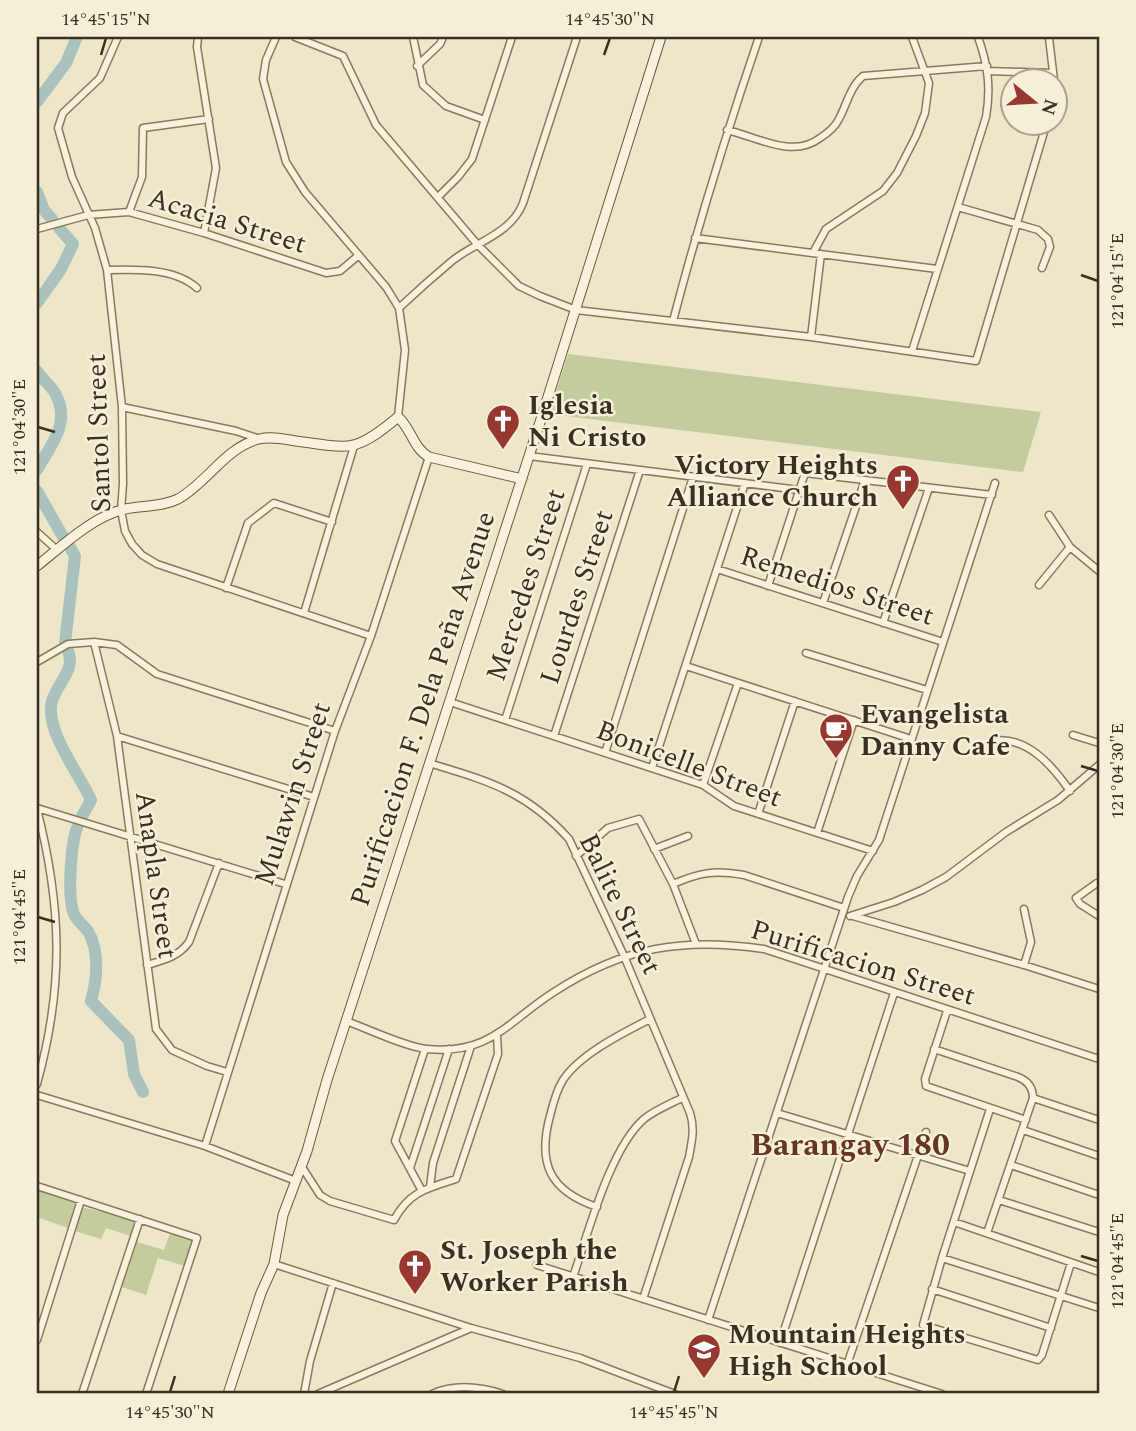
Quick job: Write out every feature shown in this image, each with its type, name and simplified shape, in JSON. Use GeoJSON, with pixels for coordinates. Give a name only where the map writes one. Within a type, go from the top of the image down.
{"type":"FeatureCollection","features":[{"type":"Feature","properties":{"kind":"street","name":"Santol Street"},"geometry":{"type":"LineString","coordinates":[[118,37],[100,78],[63,113],[58,128],[72,177],[95,228],[107,270],[122,407],[121,510],[125,531],[142,555],[157,564],[371,636]]}},
{"type":"Feature","properties":{"kind":"street"},"geometry":{"type":"LineString","coordinates":[[198,37],[216,168],[204,233]]}},
{"type":"Feature","properties":{"kind":"street"},"geometry":{"type":"LineString","coordinates":[[122,407],[236,431],[260,439],[344,447],[354,446],[373,436],[398,416],[405,335],[398,308],[386,287],[305,192],[286,162],[263,79],[266,60],[276,37]]}},
{"type":"Feature","properties":{"kind":"street"},"geometry":{"type":"LineString","coordinates":[[295,37],[343,56],[376,125],[477,244],[519,286],[576,310],[811,337],[976,361],[1043,136]]}},
{"type":"Feature","properties":{"kind":"street"},"geometry":{"type":"LineString","coordinates":[[413,37],[423,85],[446,106],[485,120]]}},
{"type":"Feature","properties":{"kind":"street"},"geometry":{"type":"LineString","coordinates":[[417,66],[440,44],[443,37]]}},
{"type":"Feature","properties":{"kind":"street"},"geometry":{"type":"LineString","coordinates":[[439,196],[469,165],[512,37]]}},
{"type":"Feature","properties":{"kind":"street"},"geometry":{"type":"LineString","coordinates":[[398,308],[452,261],[503,230],[520,211],[576,37]]}},
{"type":"Feature","properties":{"kind":"street","name":"Purificacion F. Dela Peña Avenue"},"geometry":{"type":"LineString","coordinates":[[228,1394],[261,1293],[274,1264],[283,1214],[302,1167],[346,1021],[662,37]]}},
{"type":"Feature","properties":{"kind":"street"},"geometry":{"type":"LineString","coordinates":[[673,321],[727,130],[759,37]]}},
{"type":"Feature","properties":{"kind":"street"},"geometry":{"type":"LineString","coordinates":[[813,253],[826,229],[883,191],[897,173],[916,136],[925,113],[929,83],[912,37]]}},
{"type":"Feature","properties":{"kind":"street"},"geometry":{"type":"LineString","coordinates":[[912,351],[986,117],[989,97],[988,69],[978,37]]}},
{"type":"Feature","properties":{"kind":"street"},"geometry":{"type":"LineString","coordinates":[[1049,38],[1053,66]]}},
{"type":"Feature","properties":{"kind":"street"},"geometry":{"type":"LineString","coordinates":[[727,130],[779,145],[799,148],[810,146],[836,124],[850,93],[863,76],[1000,70]]}},
{"type":"Feature","properties":{"kind":"street"},"geometry":{"type":"LineString","coordinates":[[129,212],[142,177],[143,128],[209,119]]}},
{"type":"Feature","properties":{"kind":"street"},"geometry":{"type":"LineString","coordinates":[[958,207],[1038,230],[1048,239],[1050,252],[1042,268]]}},
{"type":"Feature","properties":{"kind":"street","name":"Acacia Street"},"geometry":{"type":"LineString","coordinates":[[37,229],[88,215],[129,212],[204,233],[326,273],[340,271],[359,255]]}},
{"type":"Feature","properties":{"kind":"street"},"geometry":{"type":"LineString","coordinates":[[695,238],[937,269]]}},
{"type":"Feature","properties":{"kind":"street"},"geometry":{"type":"LineString","coordinates":[[811,337],[821,254]]}},
{"type":"Feature","properties":{"kind":"street"},"geometry":{"type":"LineString","coordinates":[[107,270],[165,274],[183,278],[197,288]]}},
{"type":"Feature","properties":{"kind":"street"},"geometry":{"type":"LineString","coordinates":[[398,416],[409,429],[420,450],[429,457],[522,479]]}},
{"type":"Feature","properties":{"kind":"street"},"geometry":{"type":"LineString","coordinates":[[37,566],[100,520],[121,510],[174,500],[197,485],[240,448],[260,439]]}},
{"type":"Feature","properties":{"kind":"street"},"geometry":{"type":"LineString","coordinates":[[304,613],[354,446]]}},
{"type":"Feature","properties":{"kind":"street"},"geometry":{"type":"LineString","coordinates":[[529,456],[799,490]]}},
{"type":"Feature","properties":{"kind":"street","name":"Mulawin Street"},"geometry":{"type":"LineString","coordinates":[[205,1146],[285,884],[335,731],[371,636],[429,457]]}},
{"type":"Feature","properties":{"kind":"street","name":"Mercedes Street"},"geometry":{"type":"LineString","coordinates":[[505,720],[587,464]]}},
{"type":"Feature","properties":{"kind":"street","name":"Lourdes Street"},"geometry":{"type":"LineString","coordinates":[[554,736],[640,470]]}},
{"type":"Feature","properties":{"kind":"street"},"geometry":{"type":"LineString","coordinates":[[768,586],[804,473],[992,495]]}},
{"type":"Feature","properties":{"kind":"street"},"geometry":{"type":"LineString","coordinates":[[605,753],[693,477]]}},
{"type":"Feature","properties":{"kind":"street"},"geometry":{"type":"LineString","coordinates":[[823,603],[865,480]]}},
{"type":"Feature","properties":{"kind":"street"},"geometry":{"type":"LineString","coordinates":[[652,768],[746,483]]}},
{"type":"Feature","properties":{"kind":"street"},"geometry":{"type":"LineString","coordinates":[[708,1320],[844,908],[857,876],[873,851],[995,483]]}},
{"type":"Feature","properties":{"kind":"street"},"geometry":{"type":"LineString","coordinates":[[883,623],[929,488]]}},
{"type":"Feature","properties":{"kind":"street"},"geometry":{"type":"LineString","coordinates":[[226,588],[247,523],[274,503],[332,522]]}},
{"type":"Feature","properties":{"kind":"street"},"geometry":{"type":"LineString","coordinates":[[1049,514],[1070,547],[1099,571]]}},
{"type":"Feature","properties":{"kind":"street"},"geometry":{"type":"LineString","coordinates":[[37,532],[57,550]]}},
{"type":"Feature","properties":{"kind":"street"},"geometry":{"type":"LineString","coordinates":[[1039,585],[1070,547]]}},
{"type":"Feature","properties":{"kind":"street","name":"Remedios Street"},"geometry":{"type":"LineString","coordinates":[[717,569],[943,642]]}},
{"type":"Feature","properties":{"kind":"street","name":"Anapla Street"},"geometry":{"type":"LineString","coordinates":[[94,642],[117,736],[156,1029],[172,1050],[227,1072]]}},
{"type":"Feature","properties":{"kind":"street"},"geometry":{"type":"LineString","coordinates":[[37,662],[68,643],[117,645],[157,674],[335,731]]}},
{"type":"Feature","properties":{"kind":"street"},"geometry":{"type":"LineString","coordinates":[[806,653],[927,691]]}},
{"type":"Feature","properties":{"kind":"street"},"geometry":{"type":"LineString","coordinates":[[686,666],[911,738]]}},
{"type":"Feature","properties":{"kind":"street"},"geometry":{"type":"LineString","coordinates":[[703,785],[738,683]]}},
{"type":"Feature","properties":{"kind":"street"},"geometry":{"type":"LineString","coordinates":[[758,814],[795,701]]}},
{"type":"Feature","properties":{"kind":"street","name":"Bonicelle Street"},"geometry":{"type":"LineString","coordinates":[[450,702],[703,785],[728,804],[873,851]]}},
{"type":"Feature","properties":{"kind":"street"},"geometry":{"type":"LineString","coordinates":[[817,833],[854,720]]}},
{"type":"Feature","properties":{"kind":"street"},"geometry":{"type":"LineString","coordinates":[[1073,735],[1099,743]]}},
{"type":"Feature","properties":{"kind":"street"},"geometry":{"type":"LineString","coordinates":[[117,736],[314,797]]}},
{"type":"Feature","properties":{"kind":"street"},"geometry":{"type":"LineString","coordinates":[[992,741],[1002,739],[1021,744],[1053,768],[1070,791]]}},
{"type":"Feature","properties":{"kind":"street","name":"Balite Street"},"geometry":{"type":"LineString","coordinates":[[429,763],[476,777],[519,795],[569,839],[624,956],[682,1098]]}},
{"type":"Feature","properties":{"kind":"street"},"geometry":{"type":"LineString","coordinates":[[842,917],[869,911],[922,890],[946,877],[1006,832],[1070,791],[1099,765]]}},
{"type":"Feature","properties":{"kind":"street"},"geometry":{"type":"LineString","coordinates":[[37,1084],[47,1048],[57,951],[52,879],[37,808],[285,884]]}},
{"type":"Feature","properties":{"kind":"street"},"geometry":{"type":"LineString","coordinates":[[576,856],[608,828],[639,819],[673,884],[696,944]]}},
{"type":"Feature","properties":{"kind":"street"},"geometry":{"type":"LineString","coordinates":[[654,849],[688,836]]}},
{"type":"Feature","properties":{"kind":"street"},"geometry":{"type":"LineString","coordinates":[[147,965],[167,960],[182,952],[189,943],[219,863]]}},
{"type":"Feature","properties":{"kind":"street"},"geometry":{"type":"LineString","coordinates":[[673,884],[704,872],[731,873],[844,908]]}},
{"type":"Feature","properties":{"kind":"street"},"geometry":{"type":"LineString","coordinates":[[1097,883],[1076,898],[1080,904],[1099,916]]}},
{"type":"Feature","properties":{"kind":"street"},"geometry":{"type":"LineString","coordinates":[[1024,909],[1031,942],[1024,965]]}},
{"type":"Feature","properties":{"kind":"street"},"geometry":{"type":"LineString","coordinates":[[850,916],[1099,988]]}},
{"type":"Feature","properties":{"kind":"street","name":"Purificacion Street"},"geometry":{"type":"LineString","coordinates":[[346,1021],[425,1049],[471,1046],[496,1036],[555,991],[624,956],[663,947],[696,944],[764,949],[1099,1059]]}},
{"type":"Feature","properties":{"kind":"street"},"geometry":{"type":"LineString","coordinates":[[780,1343],[894,993]]}},
{"type":"Feature","properties":{"kind":"street"},"geometry":{"type":"LineString","coordinates":[[947,1011],[925,1079],[926,1086],[1026,1121]]}},
{"type":"Feature","properties":{"kind":"street"},"geometry":{"type":"LineString","coordinates":[[597,1207],[566,1193],[552,1177],[546,1163],[544,1148],[555,1095],[564,1079],[597,1048],[650,1019]]}},
{"type":"Feature","properties":{"kind":"street"},"geometry":{"type":"LineString","coordinates":[[302,1167],[320,1195],[330,1201],[394,1220],[409,1198],[430,1187],[456,1179],[498,1054],[496,1036]]}},
{"type":"Feature","properties":{"kind":"street"},"geometry":{"type":"LineString","coordinates":[[430,1187],[433,1163],[471,1046]]}},
{"type":"Feature","properties":{"kind":"street"},"geometry":{"type":"LineString","coordinates":[[422,1191],[395,1141],[425,1049]]}},
{"type":"Feature","properties":{"kind":"street"},"geometry":{"type":"LineString","coordinates":[[410,1168],[450,1049]]}},
{"type":"Feature","properties":{"kind":"street"},"geometry":{"type":"LineString","coordinates":[[934,1049],[1024,1080],[1030,1085],[1033,1098],[987,1233]]}},
{"type":"Feature","properties":{"kind":"street"},"geometry":{"type":"LineString","coordinates":[[37,1095],[205,1146],[296,1181]]}},
{"type":"Feature","properties":{"kind":"street"},"geometry":{"type":"LineString","coordinates":[[573,1277],[597,1207],[621,1150],[645,1119],[682,1098],[693,1123],[693,1138],[643,1300]]}},
{"type":"Feature","properties":{"kind":"street"},"geometry":{"type":"LineString","coordinates":[[1033,1098],[1099,1119]]}},
{"type":"Feature","properties":{"kind":"street"},"geometry":{"type":"LineString","coordinates":[[990,1109],[923,1325],[1038,1360],[1042,1355],[1071,1263]]}},
{"type":"Feature","properties":{"kind":"street"},"geometry":{"type":"LineString","coordinates":[[777,1113],[970,1171]]}},
{"type":"Feature","properties":{"kind":"street"},"geometry":{"type":"LineString","coordinates":[[1023,1130],[1099,1156]]}},
{"type":"Feature","properties":{"kind":"street"},"geometry":{"type":"LineString","coordinates":[[847,1365],[926,1132]]}},
{"type":"Feature","properties":{"kind":"street"},"geometry":{"type":"LineString","coordinates":[[1011,1165],[1099,1195]]}},
{"type":"Feature","properties":{"kind":"street"},"geometry":{"type":"LineString","coordinates":[[37,1186],[197,1238],[146,1394]]}},
{"type":"Feature","properties":{"kind":"street"},"geometry":{"type":"LineString","coordinates":[[37,1340],[81,1200]]}},
{"type":"Feature","properties":{"kind":"street"},"geometry":{"type":"LineString","coordinates":[[999,1200],[1099,1232]]}},
{"type":"Feature","properties":{"kind":"street"},"geometry":{"type":"LineString","coordinates":[[82,1394],[140,1219]]}},
{"type":"Feature","properties":{"kind":"street"},"geometry":{"type":"LineString","coordinates":[[954,1222],[1099,1272]]}},
{"type":"Feature","properties":{"kind":"street"},"geometry":{"type":"LineString","coordinates":[[942,1258],[1099,1308]]}},
{"type":"Feature","properties":{"kind":"street"},"geometry":{"type":"LineString","coordinates":[[274,1264],[471,1328],[580,1358],[675,1394]]}},
{"type":"Feature","properties":{"kind":"street"},"geometry":{"type":"LineString","coordinates":[[537,1265],[942,1394]]}},
{"type":"Feature","properties":{"kind":"street"},"geometry":{"type":"LineString","coordinates":[[304,1394],[306,1374],[333,1283]]}},
{"type":"Feature","properties":{"kind":"street"},"geometry":{"type":"LineString","coordinates":[[932,1289],[1051,1328]]}},
{"type":"Feature","properties":{"kind":"street"},"geometry":{"type":"LineString","coordinates":[[318,1394],[471,1328]]}},
{"type":"Feature","properties":{"kind":"street"},"geometry":{"type":"LineString","coordinates":[[645,1394],[648,1385]]}},
{"type":"Feature","properties":{"kind":"street"},"geometry":{"type":"LineString","coordinates":[[432,1394],[463,1388],[488,1389],[503,1394]]}},
{"type":"Feature","properties":{"kind":"green space"},"geometry":{"type":"Polygon","coordinates":[[[568,354],[1041,412],[1023,472],[549,414],[568,354]]]}},
{"type":"Feature","properties":{"kind":"green space"},"geometry":{"type":"Polygon","coordinates":[[[37,1189],[76,1202],[68,1228],[37,1217],[37,1189]]]}},
{"type":"Feature","properties":{"kind":"green space"},"geometry":{"type":"Polygon","coordinates":[[[82,1207],[137,1221],[131,1236],[106,1228],[101,1239],[75,1231],[82,1207]]]}},
{"type":"Feature","properties":{"kind":"green space"},"geometry":{"type":"Polygon","coordinates":[[[170,1233],[194,1240],[185,1266],[158,1258],[146,1295],[122,1287],[137,1242],[164,1250],[170,1233]]]}},
{"type":"Feature","properties":{"kind":"waterway"},"geometry":{"type":"LineString","coordinates":[[37,102],[66,63],[77,37]]}},
{"type":"Feature","properties":{"kind":"waterway"},"geometry":{"type":"LineString","coordinates":[[37,192],[44,210],[52,219]]}},
{"type":"Feature","properties":{"kind":"waterway"},"geometry":{"type":"LineString","coordinates":[[37,303],[61,269],[73,244],[59,228]]}},
{"type":"Feature","properties":{"kind":"waterway"},"geometry":{"type":"LineString","coordinates":[[37,371],[55,393],[61,414],[57,434],[37,470]]}},
{"type":"Feature","properties":{"kind":"waterway"},"geometry":{"type":"LineString","coordinates":[[37,491],[66,542]]}},
{"type":"Feature","properties":{"kind":"waterway"},"geometry":{"type":"LineString","coordinates":[[65,643],[75,556],[70,547]]}},
{"type":"Feature","properties":{"kind":"waterway"},"geometry":{"type":"LineString","coordinates":[[66,647],[70,663],[53,698],[51,717],[59,741],[91,800],[81,818]]}},
{"type":"Feature","properties":{"kind":"waterway"},"geometry":{"type":"LineString","coordinates":[[77,828],[70,884],[74,914],[88,931],[96,957],[91,1001],[129,1040],[134,1074],[143,1092]]}},
{"type":"Feature","properties":{"kind":"place","name":"Iglesia Ni Cristo"},"geometry":{"type":"Point","coordinates":[503,451]}},
{"type":"Feature","properties":{"kind":"place","name":"Victory Heights Alliance Church"},"geometry":{"type":"Point","coordinates":[903,511]}},
{"type":"Feature","properties":{"kind":"place","name":"Evangelista Danny Cafe"},"geometry":{"type":"Point","coordinates":[836,760]}},
{"type":"Feature","properties":{"kind":"place","name":"St. Joseph the Worker Parish"},"geometry":{"type":"Point","coordinates":[415,1296]}},
{"type":"Feature","properties":{"kind":"place","name":"Mountain Heights High School"},"geometry":{"type":"Point","coordinates":[704,1380]}},
{"type":"Feature","properties":{"kind":"district","name":"Barangay 180"},"geometry":{"type":"Point","coordinates":[850,1145]}}]}
